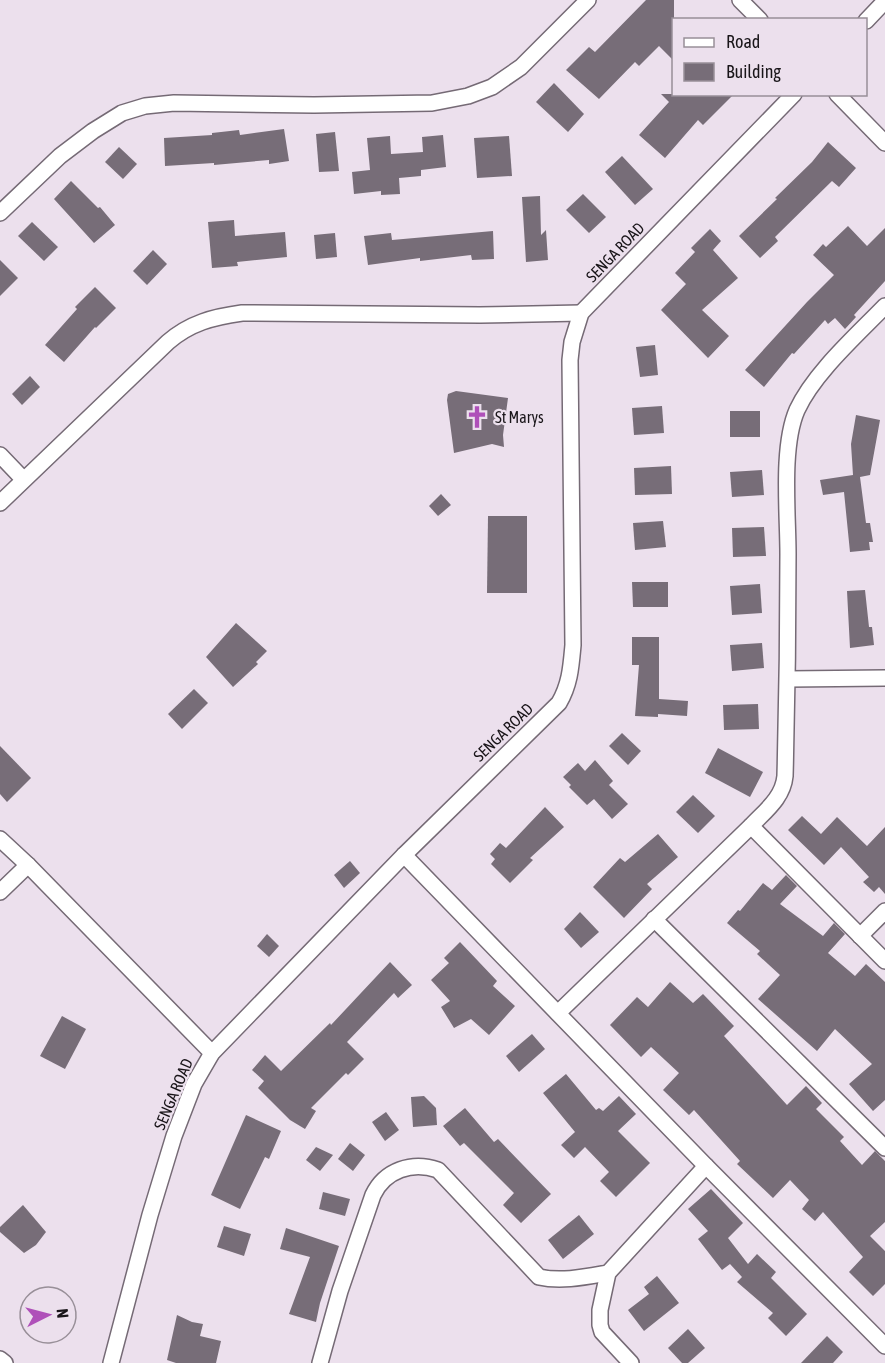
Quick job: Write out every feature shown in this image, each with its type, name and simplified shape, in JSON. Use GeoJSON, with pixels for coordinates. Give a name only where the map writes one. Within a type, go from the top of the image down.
{"type":"FeatureCollection","features":[{"type":"Feature","properties":{"kind":"street"},"geometry":{"type":"LineString","coordinates":[[0,213],[60,156],[93,130],[122,113],[145,106],[174,103],[314,105],[432,103],[468,96],[492,87],[521,67],[588,0]]}},
{"type":"Feature","properties":{"kind":"street"},"geometry":{"type":"LineString","coordinates":[[740,0],[758,18]]}},
{"type":"Feature","properties":{"kind":"street"},"geometry":{"type":"LineString","coordinates":[[867,20],[885,1]]}},
{"type":"Feature","properties":{"kind":"street","name":"SENGA ROAD"},"geometry":{"type":"LineString","coordinates":[[111,1363],[150,1215],[174,1137],[194,1084],[212,1053],[404,855],[559,703],[567,689],[571,673],[573,645],[569,368],[572,342],[581,313],[792,96]]}},
{"type":"Feature","properties":{"kind":"street"},"geometry":{"type":"LineString","coordinates":[[839,96],[885,143]]}},
{"type":"Feature","properties":{"kind":"street"},"geometry":{"type":"LineString","coordinates":[[558,1013],[752,826],[778,798],[785,782],[788,679],[788,472],[792,426],[809,389],[885,306]]}},
{"type":"Feature","properties":{"kind":"street"},"geometry":{"type":"LineString","coordinates":[[0,503],[168,342],[181,331],[198,322],[242,313],[480,315],[581,313]]}},
{"type":"Feature","properties":{"kind":"street"},"geometry":{"type":"LineString","coordinates":[[0,455],[23,479]]}},
{"type":"Feature","properties":{"kind":"street"},"geometry":{"type":"LineString","coordinates":[[788,679],[885,678]]}},
{"type":"Feature","properties":{"kind":"street"},"geometry":{"type":"LineString","coordinates":[[752,826],[885,961]]}},
{"type":"Feature","properties":{"kind":"street"},"geometry":{"type":"LineString","coordinates":[[0,840],[28,865],[212,1053]]}},
{"type":"Feature","properties":{"kind":"street"},"geometry":{"type":"LineString","coordinates":[[404,855],[706,1166],[885,1346]]}},
{"type":"Feature","properties":{"kind":"street"},"geometry":{"type":"LineString","coordinates":[[0,892],[28,865]]}},
{"type":"Feature","properties":{"kind":"street"},"geometry":{"type":"LineString","coordinates":[[860,936],[885,911]]}},
{"type":"Feature","properties":{"kind":"street"},"geometry":{"type":"LineString","coordinates":[[654,919],[885,1148]]}},
{"type":"Feature","properties":{"kind":"street"},"geometry":{"type":"LineString","coordinates":[[320,1363],[340,1291],[376,1188],[387,1176],[415,1165],[438,1170],[539,1277],[564,1279],[608,1273]]}},
{"type":"Feature","properties":{"kind":"street"},"geometry":{"type":"LineString","coordinates":[[631,1363],[602,1332],[600,1325],[600,1310],[608,1273],[706,1166]]}},
{"type":"Feature","properties":{"kind":"street"},"geometry":{"type":"LineString","coordinates":[[0,1359],[5,1363]]}},
{"type":"Feature","properties":{"kind":"building"},"geometry":{"type":"Polygon","coordinates":[[[646,0],[674,0],[672,59],[659,46],[639,66],[635,62],[599,99],[566,70],[589,47],[595,52],[646,0]]]}},
{"type":"Feature","properties":{"kind":"building"},"geometry":{"type":"Polygon","coordinates":[[[554,83],[584,114],[568,132],[536,102],[554,83]]]}},
{"type":"Feature","properties":{"kind":"building"},"geometry":{"type":"Polygon","coordinates":[[[661,94],[732,96],[703,125],[698,120],[665,158],[639,135],[669,102],[661,94]]]}},
{"type":"Feature","properties":{"kind":"building"},"geometry":{"type":"Polygon","coordinates":[[[284,129],[289,161],[269,164],[269,160],[214,165],[214,163],[165,166],[164,138],[212,135],[212,133],[239,130],[240,135],[284,129]]]}},
{"type":"Feature","properties":{"kind":"building"},"geometry":{"type":"Polygon","coordinates":[[[335,132],[339,171],[319,172],[316,134],[335,132]]]}},
{"type":"Feature","properties":{"kind":"building"},"geometry":{"type":"Polygon","coordinates":[[[443,135],[446,167],[421,170],[421,176],[399,178],[400,194],[381,195],[381,191],[354,194],[352,172],[370,170],[367,138],[390,136],[391,154],[423,152],[422,137],[443,135]]]}},
{"type":"Feature","properties":{"kind":"building"},"geometry":{"type":"Polygon","coordinates":[[[509,136],[512,176],[477,178],[474,138],[509,136]]]}},
{"type":"Feature","properties":{"kind":"building"},"geometry":{"type":"Polygon","coordinates":[[[828,142],[856,168],[839,187],[832,181],[775,237],[778,241],[760,258],[739,236],[777,199],[775,198],[812,162],[828,142]]]}},
{"type":"Feature","properties":{"kind":"building"},"geometry":{"type":"Polygon","coordinates":[[[119,147],[137,164],[123,179],[105,162],[119,147]]]}},
{"type":"Feature","properties":{"kind":"building"},"geometry":{"type":"Polygon","coordinates":[[[622,156],[653,189],[635,205],[605,172],[622,156]]]}},
{"type":"Feature","properties":{"kind":"building"},"geometry":{"type":"Polygon","coordinates":[[[71,181],[98,208],[100,207],[115,225],[94,243],[54,199],[71,181]]]}},
{"type":"Feature","properties":{"kind":"building"},"geometry":{"type":"Polygon","coordinates":[[[583,194],[606,217],[589,233],[566,210],[583,194]]]}},
{"type":"Feature","properties":{"kind":"building"},"geometry":{"type":"Polygon","coordinates":[[[540,196],[541,235],[546,230],[548,260],[526,262],[522,197],[540,196]]]}},
{"type":"Feature","properties":{"kind":"building"},"geometry":{"type":"Polygon","coordinates":[[[234,220],[235,236],[285,232],[287,257],[237,262],[238,266],[212,268],[208,222],[234,220]]]}},
{"type":"Feature","properties":{"kind":"building"},"geometry":{"type":"Polygon","coordinates":[[[32,222],[58,247],[44,261],[18,236],[32,222]]]}},
{"type":"Feature","properties":{"kind":"building"},"geometry":{"type":"Polygon","coordinates":[[[848,226],[867,246],[885,228],[885,281],[854,315],[856,317],[845,329],[835,318],[828,324],[825,320],[794,354],[792,353],[764,387],[745,370],[834,275],[813,255],[823,244],[826,247],[848,226]]]}},
{"type":"Feature","properties":{"kind":"building"},"geometry":{"type":"Polygon","coordinates":[[[710,229],[721,241],[713,250],[738,278],[702,310],[729,336],[708,358],[661,310],[686,284],[675,273],[695,252],[691,248],[710,229]]]}},
{"type":"Feature","properties":{"kind":"building"},"geometry":{"type":"Polygon","coordinates":[[[493,231],[494,259],[472,260],[471,255],[420,261],[420,258],[368,265],[364,236],[391,233],[392,240],[493,231]]]}},
{"type":"Feature","properties":{"kind":"building"},"geometry":{"type":"Polygon","coordinates":[[[335,233],[337,257],[316,259],[314,235],[335,233]]]}},
{"type":"Feature","properties":{"kind":"building"},"geometry":{"type":"Polygon","coordinates":[[[153,250],[167,264],[147,285],[133,271],[153,250]]]}},
{"type":"Feature","properties":{"kind":"building"},"geometry":{"type":"Polygon","coordinates":[[[0,260],[18,278],[0,296],[0,260]]]}},
{"type":"Feature","properties":{"kind":"building"},"geometry":{"type":"Polygon","coordinates":[[[95,287],[116,308],[95,327],[64,362],[45,345],[77,309],[75,307],[95,287]]]}},
{"type":"Feature","properties":{"kind":"building"},"geometry":{"type":"Polygon","coordinates":[[[655,345],[658,375],[640,377],[636,347],[655,345]]]}},
{"type":"Feature","properties":{"kind":"building"},"geometry":{"type":"Polygon","coordinates":[[[30,376],[40,387],[22,405],[12,394],[30,376]]]}},
{"type":"Feature","properties":{"kind":"building","name":"St Marys"},"geometry":{"type":"Polygon","coordinates":[[[456,391],[508,398],[503,435],[504,447],[492,444],[454,453],[447,400],[448,394],[456,391]]]}},
{"type":"Feature","properties":{"kind":"building"},"geometry":{"type":"Polygon","coordinates":[[[662,406],[664,433],[634,435],[632,408],[662,406]]]}},
{"type":"Feature","properties":{"kind":"building"},"geometry":{"type":"Polygon","coordinates":[[[730,411],[760,411],[760,437],[730,437],[730,411]]]}},
{"type":"Feature","properties":{"kind":"building"},"geometry":{"type":"Polygon","coordinates":[[[856,415],[880,420],[870,475],[860,477],[866,523],[870,523],[873,542],[869,542],[870,550],[850,552],[844,492],[823,495],[820,480],[853,475],[851,444],[856,415]]]}},
{"type":"Feature","properties":{"kind":"building"},"geometry":{"type":"Polygon","coordinates":[[[671,466],[672,494],[635,495],[634,468],[671,466]]]}},
{"type":"Feature","properties":{"kind":"building"},"geometry":{"type":"Polygon","coordinates":[[[762,470],[764,495],[732,497],[730,472],[762,470]]]}},
{"type":"Feature","properties":{"kind":"building"},"geometry":{"type":"Polygon","coordinates":[[[441,494],[451,505],[438,516],[429,506],[441,494]]]}},
{"type":"Feature","properties":{"kind":"building"},"geometry":{"type":"Polygon","coordinates":[[[488,516],[527,516],[527,593],[487,593],[488,516]]]}},
{"type":"Feature","properties":{"kind":"building"},"geometry":{"type":"Polygon","coordinates":[[[663,521],[666,547],[635,550],[633,523],[663,521]]]}},
{"type":"Feature","properties":{"kind":"building"},"geometry":{"type":"Polygon","coordinates":[[[764,527],[766,556],[733,557],[732,528],[764,527]]]}},
{"type":"Feature","properties":{"kind":"building"},"geometry":{"type":"Polygon","coordinates":[[[632,582],[668,582],[668,607],[633,607],[632,582]]]}},
{"type":"Feature","properties":{"kind":"building"},"geometry":{"type":"Polygon","coordinates":[[[760,584],[762,613],[732,615],[730,586],[760,584]]]}},
{"type":"Feature","properties":{"kind":"building"},"geometry":{"type":"Polygon","coordinates":[[[865,590],[869,627],[872,627],[874,645],[850,648],[847,591],[865,590]]]}},
{"type":"Feature","properties":{"kind":"building"},"geometry":{"type":"Polygon","coordinates":[[[236,623],[267,651],[256,662],[258,664],[233,687],[206,657],[236,623]]]}},
{"type":"Feature","properties":{"kind":"building"},"geometry":{"type":"Polygon","coordinates":[[[632,637],[659,637],[659,699],[688,701],[687,716],[658,714],[658,717],[635,716],[639,665],[632,665],[632,637]]]}},
{"type":"Feature","properties":{"kind":"building"},"geometry":{"type":"Polygon","coordinates":[[[762,643],[764,668],[732,671],[730,645],[762,643]]]}},
{"type":"Feature","properties":{"kind":"building"},"geometry":{"type":"Polygon","coordinates":[[[194,689],[208,703],[182,729],[168,714],[194,689]]]}},
{"type":"Feature","properties":{"kind":"building"},"geometry":{"type":"Polygon","coordinates":[[[758,704],[759,729],[724,730],[723,705],[758,704]]]}},
{"type":"Feature","properties":{"kind":"building"},"geometry":{"type":"Polygon","coordinates":[[[622,733],[641,751],[628,765],[609,746],[622,733]]]}},
{"type":"Feature","properties":{"kind":"building"},"geometry":{"type":"Polygon","coordinates":[[[0,746],[31,778],[7,802],[0,794],[0,746]]]}},
{"type":"Feature","properties":{"kind":"building"},"geometry":{"type":"Polygon","coordinates":[[[718,748],[763,772],[750,797],[705,773],[718,748]]]}},
{"type":"Feature","properties":{"kind":"building"},"geometry":{"type":"Polygon","coordinates":[[[595,760],[613,781],[609,785],[628,804],[612,819],[594,799],[587,805],[569,787],[571,785],[563,777],[578,763],[585,771],[595,760]]]}},
{"type":"Feature","properties":{"kind":"building"},"geometry":{"type":"Polygon","coordinates":[[[693,795],[715,816],[698,833],[676,812],[693,795]]]}},
{"type":"Feature","properties":{"kind":"building"},"geometry":{"type":"Polygon","coordinates":[[[545,807],[564,827],[530,858],[533,860],[510,883],[491,864],[495,859],[490,854],[500,843],[506,848],[545,807]]]}},
{"type":"Feature","properties":{"kind":"building"},"geometry":{"type":"Polygon","coordinates":[[[802,816],[821,834],[837,817],[867,846],[885,827],[885,894],[879,887],[874,892],[863,882],[869,877],[841,847],[824,865],[788,830],[802,816]]]}},
{"type":"Feature","properties":{"kind":"building"},"geometry":{"type":"Polygon","coordinates":[[[658,834],[678,857],[647,884],[652,889],[624,918],[593,887],[620,858],[625,862],[658,834]]]}},
{"type":"Feature","properties":{"kind":"building"},"geometry":{"type":"Polygon","coordinates":[[[350,861],[360,873],[344,888],[334,875],[350,861]]]}},
{"type":"Feature","properties":{"kind":"building"},"geometry":{"type":"Polygon","coordinates":[[[786,875],[797,886],[780,904],[823,936],[834,923],[845,934],[828,953],[855,976],[866,964],[885,982],[885,1100],[873,1111],[849,1084],[872,1064],[835,1029],[817,1051],[758,999],[780,975],[757,954],[760,951],[727,923],[763,883],[772,890],[786,875]]]}},
{"type":"Feature","properties":{"kind":"building"},"geometry":{"type":"Polygon","coordinates":[[[580,912],[599,932],[581,948],[564,929],[580,912]]]}},
{"type":"Feature","properties":{"kind":"building"},"geometry":{"type":"Polygon","coordinates":[[[267,934],[279,946],[269,957],[257,946],[267,934]]]}},
{"type":"Feature","properties":{"kind":"building"},"geometry":{"type":"Polygon","coordinates":[[[460,942],[497,981],[493,986],[515,1006],[489,1035],[471,1019],[454,1028],[441,1007],[450,1001],[431,980],[449,963],[444,958],[460,942]]]}},
{"type":"Feature","properties":{"kind":"building"},"geometry":{"type":"Polygon","coordinates":[[[390,962],[412,985],[398,998],[394,993],[347,1042],[364,1059],[348,1075],[346,1073],[311,1108],[316,1111],[305,1129],[290,1120],[258,1088],[264,1081],[252,1070],[265,1055],[281,1071],[330,1023],[331,1025],[390,962]]]}},
{"type":"Feature","properties":{"kind":"building"},"geometry":{"type":"Polygon","coordinates":[[[670,982],[693,1003],[703,994],[734,1026],[724,1036],[787,1105],[806,1086],[822,1103],[816,1109],[844,1137],[840,1141],[862,1165],[875,1151],[885,1161],[885,1222],[870,1236],[885,1251],[885,1284],[873,1296],[849,1272],[863,1257],[823,1212],[815,1221],[802,1209],[809,1200],[790,1180],[773,1198],[737,1164],[740,1161],[694,1110],[689,1115],[663,1090],[679,1073],[651,1047],[641,1057],[610,1025],[637,997],[648,1007],[670,982]]]}},
{"type":"Feature","properties":{"kind":"building"},"geometry":{"type":"Polygon","coordinates":[[[62,1016],[86,1029],[65,1069],[40,1056],[62,1016]]]}},
{"type":"Feature","properties":{"kind":"building"},"geometry":{"type":"Polygon","coordinates":[[[532,1034],[545,1049],[519,1072],[506,1056],[532,1034]]]}},
{"type":"Feature","properties":{"kind":"building"},"geometry":{"type":"Polygon","coordinates":[[[566,1074],[596,1110],[599,1108],[603,1111],[619,1096],[636,1114],[618,1131],[650,1163],[616,1197],[600,1181],[609,1172],[585,1147],[574,1158],[561,1145],[575,1132],[543,1093],[566,1074]]]}},
{"type":"Feature","properties":{"kind":"building"},"geometry":{"type":"Polygon","coordinates":[[[424,1096],[436,1108],[437,1125],[413,1127],[411,1097],[424,1096]]]}},
{"type":"Feature","properties":{"kind":"building"},"geometry":{"type":"Polygon","coordinates":[[[465,1108],[494,1142],[498,1139],[551,1194],[521,1223],[503,1205],[514,1193],[464,1143],[460,1146],[443,1126],[465,1108]]]}},
{"type":"Feature","properties":{"kind":"building"},"geometry":{"type":"Polygon","coordinates":[[[386,1112],[399,1130],[385,1141],[372,1122],[386,1112]]]}},
{"type":"Feature","properties":{"kind":"building"},"geometry":{"type":"Polygon","coordinates":[[[246,1115],[281,1131],[269,1159],[265,1157],[240,1209],[211,1195],[246,1115]]]}},
{"type":"Feature","properties":{"kind":"building"},"geometry":{"type":"Polygon","coordinates":[[[350,1143],[365,1155],[353,1171],[338,1159],[350,1143]]]}},
{"type":"Feature","properties":{"kind":"building"},"geometry":{"type":"Polygon","coordinates":[[[316,1147],[333,1155],[320,1171],[306,1160],[316,1147]]]}},
{"type":"Feature","properties":{"kind":"building"},"geometry":{"type":"Polygon","coordinates":[[[711,1189],[743,1223],[728,1238],[748,1264],[757,1254],[776,1272],[771,1278],[807,1314],[786,1336],[768,1318],[773,1313],[737,1282],[742,1277],[730,1264],[722,1270],[698,1239],[708,1231],[688,1209],[711,1189]]]}},
{"type":"Feature","properties":{"kind":"building"},"geometry":{"type":"Polygon","coordinates":[[[323,1192],[350,1199],[345,1216],[319,1209],[323,1192]]]}},
{"type":"Feature","properties":{"kind":"building"},"geometry":{"type":"Polygon","coordinates":[[[23,1205],[46,1232],[36,1245],[24,1253],[0,1232],[0,1227],[23,1205]]]}},
{"type":"Feature","properties":{"kind":"building"},"geometry":{"type":"Polygon","coordinates":[[[579,1215],[594,1234],[563,1259],[548,1240],[579,1215]]]}},
{"type":"Feature","properties":{"kind":"building"},"geometry":{"type":"Polygon","coordinates":[[[224,1226],[251,1234],[244,1256],[217,1247],[224,1226]]]}},
{"type":"Feature","properties":{"kind":"building"},"geometry":{"type":"Polygon","coordinates":[[[286,1228],[339,1246],[316,1322],[289,1314],[310,1257],[280,1249],[286,1228]]]}},
{"type":"Feature","properties":{"kind":"building"},"geometry":{"type":"Polygon","coordinates":[[[657,1276],[679,1303],[644,1331],[628,1310],[649,1294],[644,1287],[657,1276]]]}},
{"type":"Feature","properties":{"kind":"building"},"geometry":{"type":"Polygon","coordinates":[[[177,1315],[203,1324],[200,1336],[221,1341],[216,1363],[176,1363],[167,1360],[177,1315]]]}},
{"type":"Feature","properties":{"kind":"building"},"geometry":{"type":"Polygon","coordinates":[[[688,1329],[705,1348],[688,1363],[682,1363],[668,1348],[688,1329]]]}},
{"type":"Feature","properties":{"kind":"building"},"geometry":{"type":"Polygon","coordinates":[[[827,1336],[843,1352],[833,1363],[801,1363],[827,1336]]]}},
{"type":"Feature","properties":{"kind":"place","name":"St Marys"},"geometry":{"type":"Point","coordinates":[477,417]}}]}
